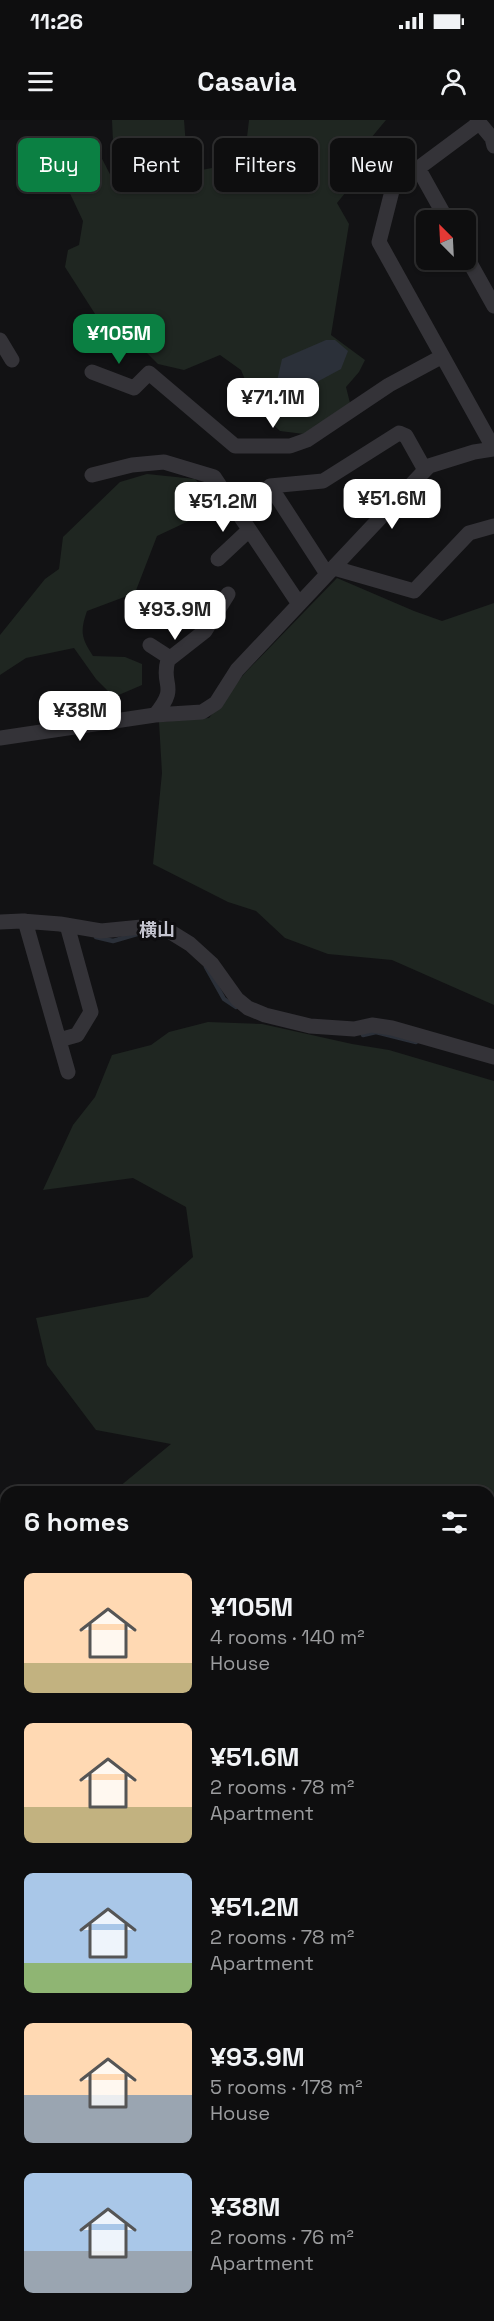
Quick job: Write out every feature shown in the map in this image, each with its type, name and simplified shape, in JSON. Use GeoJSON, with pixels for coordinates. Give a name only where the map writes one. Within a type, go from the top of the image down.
{"type":"FeatureCollection","features":[{"type":"Feature","properties":{"kind":"street"},"geometry":{"type":"LineString","coordinates":[[0,738],[155,714],[202,711],[216,703],[237,670],[429,466],[474,452],[494,449],[379,243],[393,187],[478,121],[492,138],[494,146]]}},
{"type":"Feature","properties":{"kind":"street"},"geometry":{"type":"LineString","coordinates":[[418,168],[441,210]]}},
{"type":"Feature","properties":{"kind":"street"},"geometry":{"type":"LineString","coordinates":[[474,270],[494,306]]}},
{"type":"Feature","properties":{"kind":"street"},"geometry":{"type":"LineString","coordinates":[[0,340],[12,360]]}},
{"type":"Feature","properties":{"kind":"street"},"geometry":{"type":"LineString","coordinates":[[92,372],[134,388],[149,373],[235,446],[290,446],[307,440],[389,385],[441,357]]}},
{"type":"Feature","properties":{"kind":"street"},"geometry":{"type":"LineString","coordinates":[[425,470],[406,436],[399,433],[323,481],[270,486],[331,571],[414,591],[469,533],[494,526]]}},
{"type":"Feature","properties":{"kind":"street"},"geometry":{"type":"LineString","coordinates":[[92,475],[132,465],[164,462],[214,477],[299,604]]}},
{"type":"Feature","properties":{"kind":"street"},"geometry":{"type":"LineString","coordinates":[[218,560],[249,530]]}},
{"type":"Feature","properties":{"kind":"street"},"geometry":{"type":"LineString","coordinates":[[155,714],[170,692],[166,665],[168,660],[205,631],[228,594]]}},
{"type":"Feature","properties":{"kind":"street"},"geometry":{"type":"LineString","coordinates":[[150,645],[167,656],[168,660]]}},
{"type":"Feature","properties":{"kind":"street"},"geometry":{"type":"LineString","coordinates":[[0,922],[25,921],[101,931],[152,926],[169,931],[190,944],[212,964],[237,999],[248,1008],[265,1015],[310,1026],[354,1029],[372,1025],[392,1028],[494,1057]]}},
{"type":"Feature","properties":{"kind":"street"},"geometry":{"type":"LineString","coordinates":[[25,921],[68,1072]]}},
{"type":"Feature","properties":{"kind":"street"},"geometry":{"type":"LineString","coordinates":[[59,1040],[77,1035],[91,1012],[67,925]]}},
{"type":"Feature","properties":{"kind":"shaded area"},"geometry":{"type":"Polygon","coordinates":[[[112,120],[184,120],[185,138],[113,138],[112,120]]]}},
{"type":"Feature","properties":{"kind":"shaded area"},"geometry":{"type":"Polygon","coordinates":[[[249,120],[386,120],[371,138],[330,138],[330,192],[346,192],[337,203],[349,224],[331,335],[365,360],[359,372],[346,387],[350,403],[304,434],[280,431],[258,411],[241,370],[220,355],[184,370],[158,364],[131,337],[113,342],[65,267],[68,250],[79,245],[83,221],[69,192],[100,192],[100,155],[112,178],[112,192],[202,192],[202,170],[214,168],[214,192],[318,192],[318,138],[247,138],[249,120]]]}},
{"type":"Feature","properties":{"kind":"shaded area"},"geometry":{"type":"Polygon","coordinates":[[[326,340],[335,340],[348,351],[341,369],[315,383],[308,400],[299,406],[286,400],[277,381],[282,359],[326,340]]]}},
{"type":"Feature","properties":{"kind":"shaded area"},"geometry":{"type":"Polygon","coordinates":[[[147,474],[195,479],[211,497],[214,521],[191,520],[157,536],[135,593],[87,611],[83,634],[93,656],[125,657],[142,664],[142,685],[114,697],[96,679],[74,648],[26,658],[0,675],[0,635],[45,579],[59,569],[63,537],[120,482],[147,474]]]}},
{"type":"Feature","properties":{"kind":"shaded area"},"geometry":{"type":"Polygon","coordinates":[[[337,578],[442,621],[494,603],[494,1005],[392,960],[328,954],[285,938],[256,911],[228,902],[153,864],[162,773],[159,722],[209,718],[244,674],[337,578]]]}},
{"type":"Feature","properties":{"kind":"shaded area"},"geometry":{"type":"Polygon","coordinates":[[[208,1022],[262,1024],[389,1050],[494,1081],[494,1486],[120,1486],[171,1444],[96,1430],[47,1365],[36,1318],[148,1297],[193,1257],[186,1207],[133,1178],[43,1190],[73,1125],[95,1097],[112,1055],[151,1045],[169,1032],[208,1022]]]}},
{"type":"Feature","properties":{"kind":"waterway"},"geometry":{"type":"LineString","coordinates":[[96,937],[113,941],[137,934]]}},
{"type":"Feature","properties":{"kind":"waterway"},"geometry":{"type":"LineString","coordinates":[[206,967],[224,999],[236,1007]]}},
{"type":"Feature","properties":{"kind":"waterway"},"geometry":{"type":"LineString","coordinates":[[363,1035],[376,1032],[416,1042]]}},
{"type":"Feature","properties":{"kind":"district","name":"横山"},"geometry":{"type":"Point","coordinates":[157,930]}}]}
